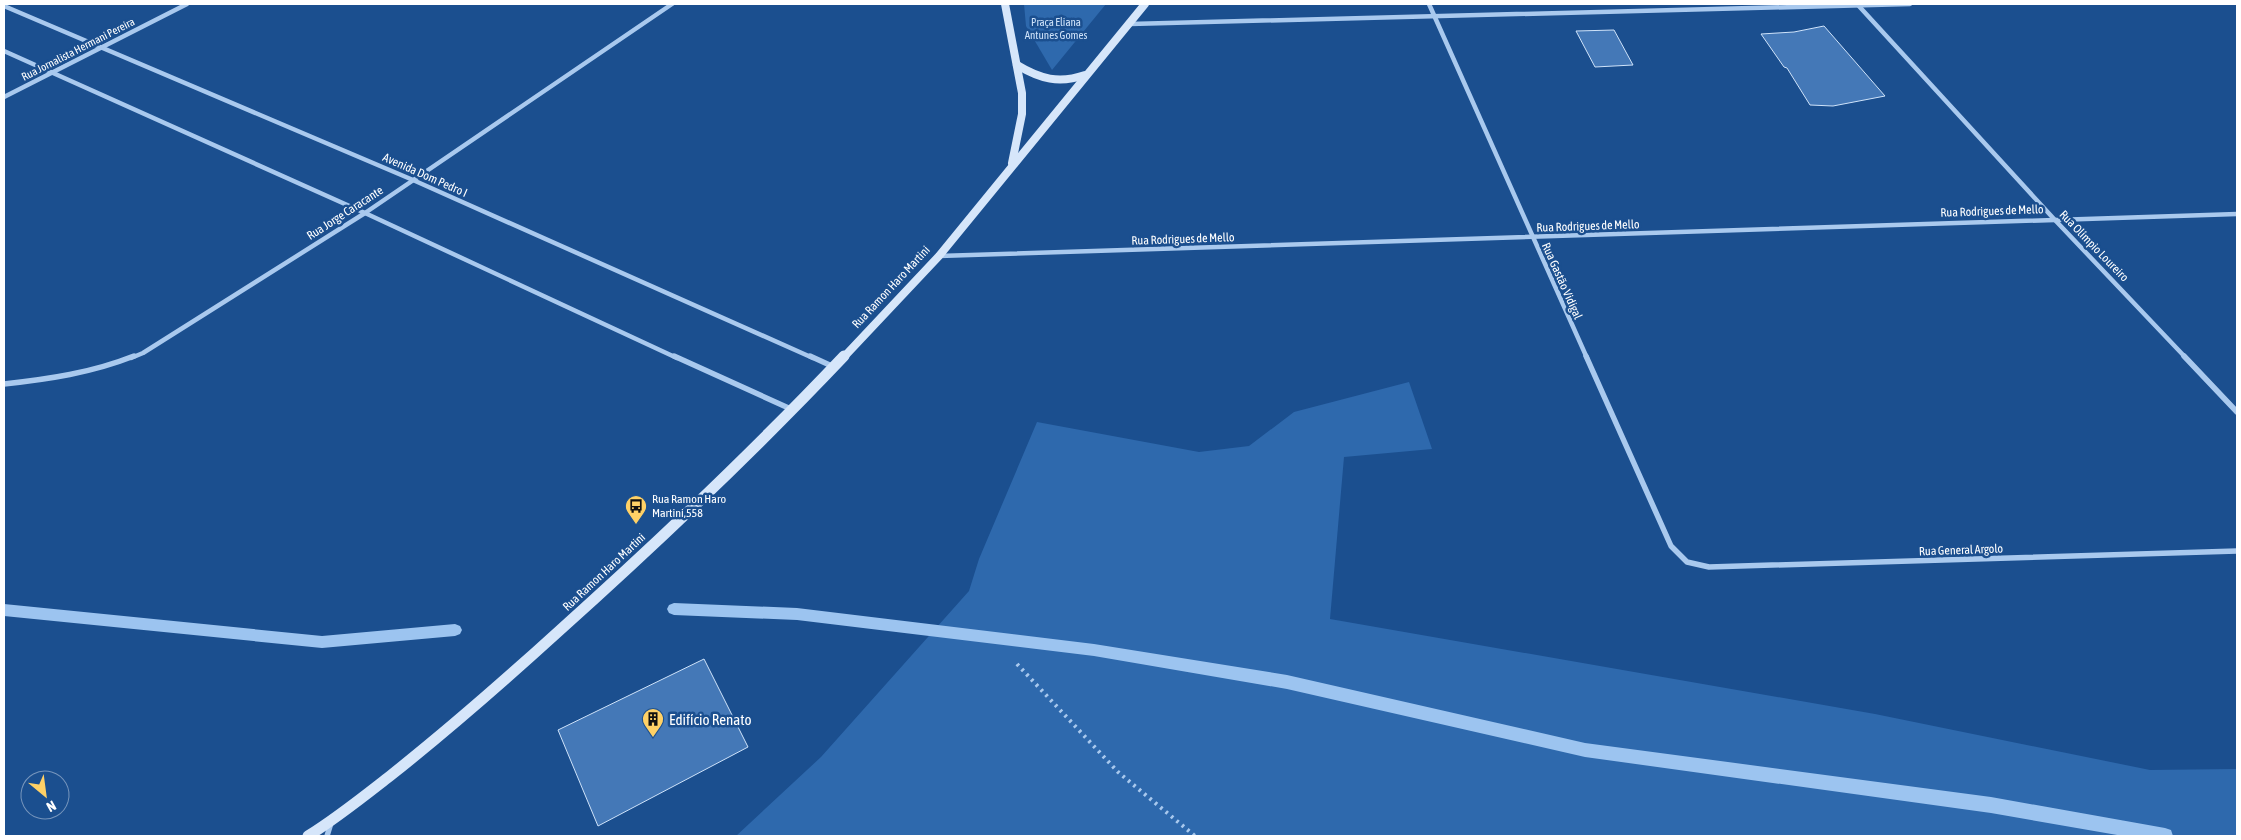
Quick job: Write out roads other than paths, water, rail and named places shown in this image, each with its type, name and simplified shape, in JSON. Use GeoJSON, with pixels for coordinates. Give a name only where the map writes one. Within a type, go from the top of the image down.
{"type":"FeatureCollection","features":[{"type":"Feature","properties":{"kind":"main road","name":"Rua Ramon Haro Martini"},"geometry":{"type":"LineString","coordinates":[[1006,4],[1022,93],[1022,114],[1012,164]]}},
{"type":"Feature","properties":{"kind":"main road","name":"Rua Ramon Haro Martini"},"geometry":{"type":"LineString","coordinates":[[308,836],[332,820],[428,746],[518,669],[643,555],[793,410],[939,256],[1012,164],[1145,4]]}},
{"type":"Feature","properties":{"kind":"main road"},"geometry":{"type":"LineString","coordinates":[[1017,65],[1045,80],[1060,82],[1073,80],[1088,74]]}},
{"type":"Feature","properties":{"kind":"street","name":"Rua Jornalista Hermani Pereira"},"geometry":{"type":"LineString","coordinates":[[4,97],[187,4]]}},
{"type":"Feature","properties":{"kind":"street","name":"Rua Jorge Caracante"},"geometry":{"type":"LineString","coordinates":[[4,384],[54,379],[106,367],[144,353],[365,213],[672,4]]}},
{"type":"Feature","properties":{"kind":"street","name":"Rua Gastão Vidigal"},"geometry":{"type":"LineString","coordinates":[[1428,4],[1671,546],[1687,562]]}},
{"type":"Feature","properties":{"kind":"street","name":"Rua Olímpio Loureiro"},"geometry":{"type":"LineString","coordinates":[[1858,4],[2054,219],[2237,412]]}},
{"type":"Feature","properties":{"kind":"street"},"geometry":{"type":"LineString","coordinates":[[1130,24],[1910,4]]}},
{"type":"Feature","properties":{"kind":"street","name":"Avenida Dom Pedro I"},"geometry":{"type":"LineString","coordinates":[[4,6],[413,180],[835,367]]}},
{"type":"Feature","properties":{"kind":"street"},"geometry":{"type":"LineString","coordinates":[[4,51],[365,213],[761,397],[793,410]]}},
{"type":"Feature","properties":{"kind":"street","name":"Rua Rodrigues de Mello"},"geometry":{"type":"LineString","coordinates":[[939,256],[2237,214]]}},
{"type":"Feature","properties":{"kind":"street","name":"Rua General Argolo"},"geometry":{"type":"LineString","coordinates":[[1687,562],[1709,567],[2237,551]]}},
{"type":"Feature","properties":{"kind":"street"},"geometry":{"type":"LineString","coordinates":[[328,836],[332,820]]}},
{"type":"Feature","properties":{"kind":"waterway"},"geometry":{"type":"LineString","coordinates":[[674,609],[797,614],[1094,650],[1287,682],[1585,750],[1991,805],[2165,836]]}},
{"type":"Feature","properties":{"kind":"waterway"},"geometry":{"type":"LineString","coordinates":[[4,610],[322,642],[455,630]]}},
{"type":"Feature","properties":{"kind":"place","name":"Rua Ramon Haro Martini,558"},"geometry":{"type":"Point","coordinates":[636,525]}},
{"type":"Feature","properties":{"kind":"place","name":"Edifício Renato"},"geometry":{"type":"Point","coordinates":[653,738]}},
{"type":"Feature","properties":{"kind":"park label","name":"Praça Eliana Antunes Gomes"},"geometry":{"type":"Point","coordinates":[1056,28]}}]}
